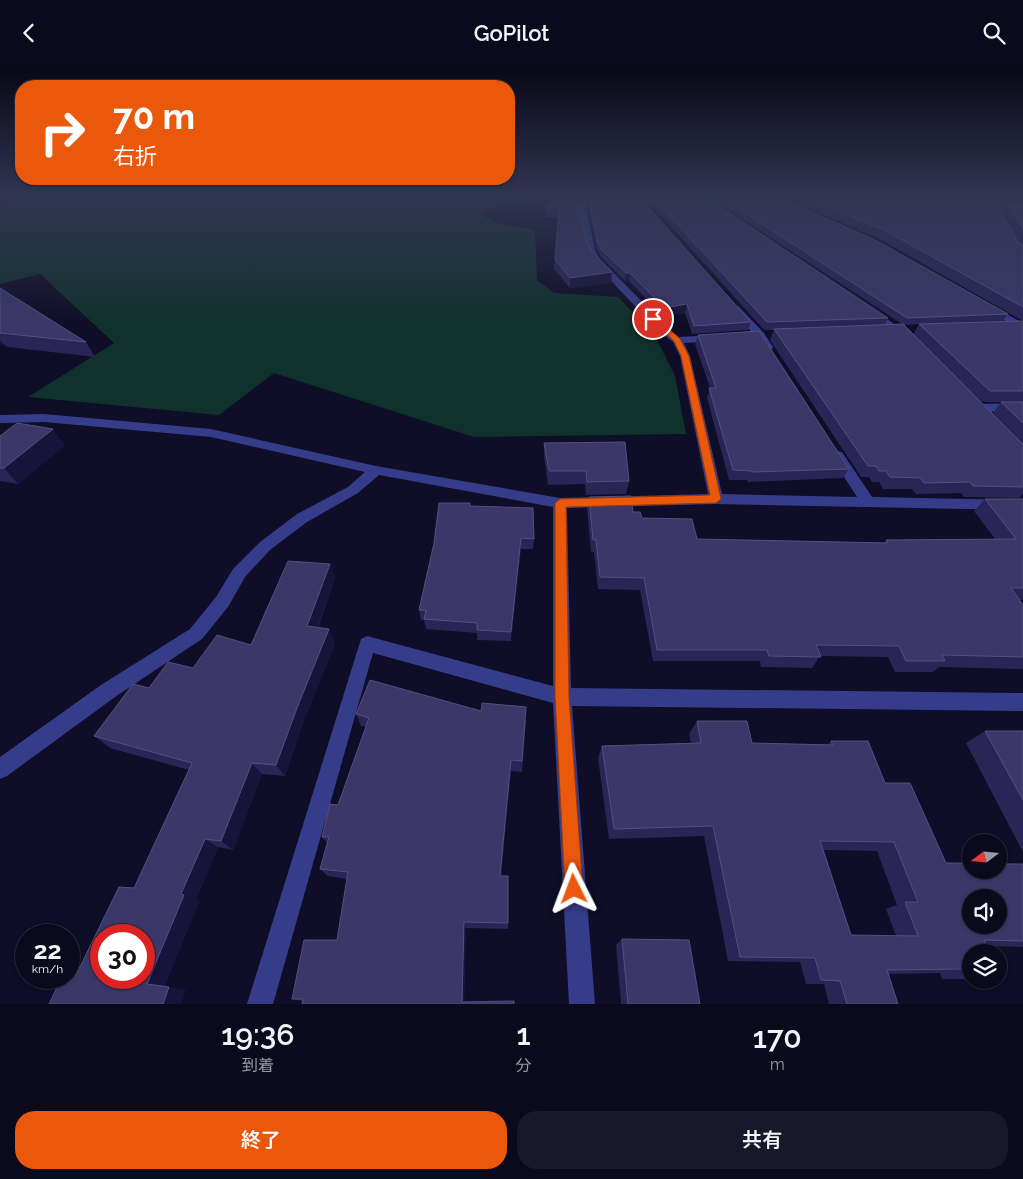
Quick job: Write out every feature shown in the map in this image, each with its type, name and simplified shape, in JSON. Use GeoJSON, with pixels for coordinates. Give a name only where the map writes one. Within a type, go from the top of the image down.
{"type":"FeatureCollection","features":[{"type":"Feature","properties":{"kind":"street"},"geometry":{"type":"LineString","coordinates":[[589,238],[595,259],[665,331],[677,340],[685,356],[716,499]]}},
{"type":"Feature","properties":{"kind":"street"},"geometry":{"type":"LineString","coordinates":[[728,299],[764,335],[776,360]]}},
{"type":"Feature","properties":{"kind":"street"},"geometry":{"type":"LineString","coordinates":[[978,301],[1022,326]]}},
{"type":"Feature","properties":{"kind":"street"},"geometry":{"type":"LineString","coordinates":[[860,303],[900,331],[913,343]]}},
{"type":"Feature","properties":{"kind":"street"},"geometry":{"type":"LineString","coordinates":[[1002,327],[1022,326]]}},
{"type":"Feature","properties":{"kind":"street"},"geometry":{"type":"LineString","coordinates":[[881,331],[919,330]]}},
{"type":"Feature","properties":{"kind":"street"},"geometry":{"type":"LineString","coordinates":[[742,336],[764,335]]}},
{"type":"Feature","properties":{"kind":"street"},"geometry":{"type":"LineString","coordinates":[[677,340],[723,337]]}},
{"type":"Feature","properties":{"kind":"street"},"geometry":{"type":"LineString","coordinates":[[992,421],[976,405],[1023,407]]}},
{"type":"Feature","properties":{"kind":"street"},"geometry":{"type":"LineString","coordinates":[[0,419],[44,418],[211,433],[376,470],[560,503],[716,499],[1023,505]]}},
{"type":"Feature","properties":{"kind":"street"},"geometry":{"type":"LineString","coordinates":[[830,444],[868,502]]}},
{"type":"Feature","properties":{"kind":"street"},"geometry":{"type":"LineString","coordinates":[[0,769],[108,691],[196,634],[222,602],[239,573],[265,547],[302,519],[353,490],[376,470]]}},
{"type":"Feature","properties":{"kind":"street"},"geometry":{"type":"LineString","coordinates":[[560,503],[562,697],[582,1004]]}},
{"type":"Feature","properties":{"kind":"street"},"geometry":{"type":"LineString","coordinates":[[260,1004],[367,644],[562,697],[1023,702]]}},
{"type":"Feature","properties":{"kind":"green space"},"geometry":{"type":"Polygon","coordinates":[[[0,238],[535,238],[537,280],[554,293],[618,297],[654,334],[675,376],[686,434],[474,437],[274,373],[219,415],[28,397],[114,343],[40,274],[0,284],[0,238]]]}},
{"type":"Feature","properties":{"kind":"building"},"geometry":{"type":"Polygon","coordinates":[[[557,238],[585,238],[592,252],[612,272],[570,278],[555,259],[557,238]]]}},
{"type":"Feature","properties":{"kind":"building"},"geometry":{"type":"Polygon","coordinates":[[[597,238],[676,238],[751,322],[694,326],[687,304],[665,308],[630,273],[626,273],[601,249],[597,238]]]}},
{"type":"Feature","properties":{"kind":"building"},"geometry":{"type":"Polygon","coordinates":[[[690,238],[767,238],[888,318],[767,322],[690,238]]]}},
{"type":"Feature","properties":{"kind":"building"},"geometry":{"type":"Polygon","coordinates":[[[783,238],[870,238],[1008,314],[907,318],[783,238]]]}},
{"type":"Feature","properties":{"kind":"building"},"geometry":{"type":"Polygon","coordinates":[[[898,238],[1016,238],[1023,245],[1023,279],[1021,280],[1023,281],[1023,307],[898,238]]]}},
{"type":"Feature","properties":{"kind":"building"},"geometry":{"type":"Polygon","coordinates":[[[0,288],[86,342],[0,333],[0,288]]]}},
{"type":"Feature","properties":{"kind":"building"},"geometry":{"type":"Polygon","coordinates":[[[1023,321],[1023,391],[990,391],[919,324],[1023,321]]]}},
{"type":"Feature","properties":{"kind":"building"},"geometry":{"type":"Polygon","coordinates":[[[903,324],[1023,444],[1023,487],[973,486],[970,482],[924,483],[920,478],[890,477],[886,471],[879,471],[876,466],[868,466],[774,329],[903,324]]]}},
{"type":"Feature","properties":{"kind":"building"},"geometry":{"type":"Polygon","coordinates":[[[759,331],[849,469],[752,472],[733,470],[709,388],[716,388],[698,335],[759,331]]]}},
{"type":"Feature","properties":{"kind":"building"},"geometry":{"type":"Polygon","coordinates":[[[1001,402],[1023,402],[1023,423],[1001,402]]]}},
{"type":"Feature","properties":{"kind":"building"},"geometry":{"type":"Polygon","coordinates":[[[17,423],[53,429],[4,468],[0,468],[0,436],[17,423]]]}},
{"type":"Feature","properties":{"kind":"building"},"geometry":{"type":"Polygon","coordinates":[[[625,442],[629,481],[587,482],[586,471],[549,471],[544,443],[625,442]]]}},
{"type":"Feature","properties":{"kind":"building"},"geometry":{"type":"Polygon","coordinates":[[[631,496],[633,512],[640,512],[642,518],[692,519],[697,539],[888,543],[886,540],[1016,539],[985,499],[1023,499],[1023,588],[1011,588],[1023,605],[1023,657],[942,655],[945,661],[906,661],[899,646],[816,645],[821,657],[769,656],[767,650],[657,650],[644,578],[600,577],[596,540],[593,540],[589,497],[631,496]]]}},
{"type":"Feature","properties":{"kind":"building"},"geometry":{"type":"Polygon","coordinates":[[[439,503],[470,503],[470,506],[533,508],[534,539],[521,538],[511,632],[477,630],[477,623],[424,619],[426,610],[419,610],[434,543],[439,503]]]}},
{"type":"Feature","properties":{"kind":"building"},"geometry":{"type":"Polygon","coordinates":[[[288,561],[330,564],[307,626],[329,629],[276,765],[252,763],[221,841],[205,839],[181,894],[184,895],[155,965],[155,924],[101,924],[119,887],[134,888],[192,763],[94,736],[133,684],[149,688],[168,662],[193,668],[217,635],[251,645],[288,561]]]}},
{"type":"Feature","properties":{"kind":"building"},"geometry":{"type":"Polygon","coordinates":[[[370,680],[481,711],[482,703],[526,707],[522,761],[511,760],[500,876],[508,876],[508,923],[464,922],[462,1002],[514,1001],[514,1004],[302,1004],[303,999],[292,999],[304,940],[337,940],[348,872],[320,869],[329,837],[322,837],[330,804],[338,805],[369,718],[356,714],[370,680]]]}},
{"type":"Feature","properties":{"kind":"building"},"geometry":{"type":"Polygon","coordinates":[[[697,721],[747,721],[752,743],[833,745],[831,741],[868,741],[885,783],[910,783],[946,863],[962,863],[962,879],[1008,879],[1008,864],[1023,864],[1023,941],[984,940],[986,944],[962,944],[962,969],[887,970],[898,1004],[847,1004],[840,981],[821,980],[815,958],[740,957],[713,826],[614,829],[602,746],[701,743],[697,721]],[[820,841],[851,935],[918,936],[905,902],[918,902],[894,842],[820,841]]]}},
{"type":"Feature","properties":{"kind":"building"},"geometry":{"type":"Polygon","coordinates":[[[985,731],[1023,731],[1023,800],[985,731]]]}},
{"type":"Feature","properties":{"kind":"building"},"geometry":{"type":"Polygon","coordinates":[[[622,939],[689,940],[700,1004],[628,1004],[622,939]]]}},
{"type":"Feature","properties":{"kind":"building"},"geometry":{"type":"Polygon","coordinates":[[[90,946],[90,989],[155,989],[155,985],[169,987],[163,1004],[49,1004],[56,989],[80,989],[80,967],[90,946]]]}},
{"type":"Feature","properties":{"kind":"route"},"geometry":{"type":"LineString","coordinates":[[574,889],[562,697],[560,503],[716,499],[685,356],[677,340],[653,319]]}}]}
